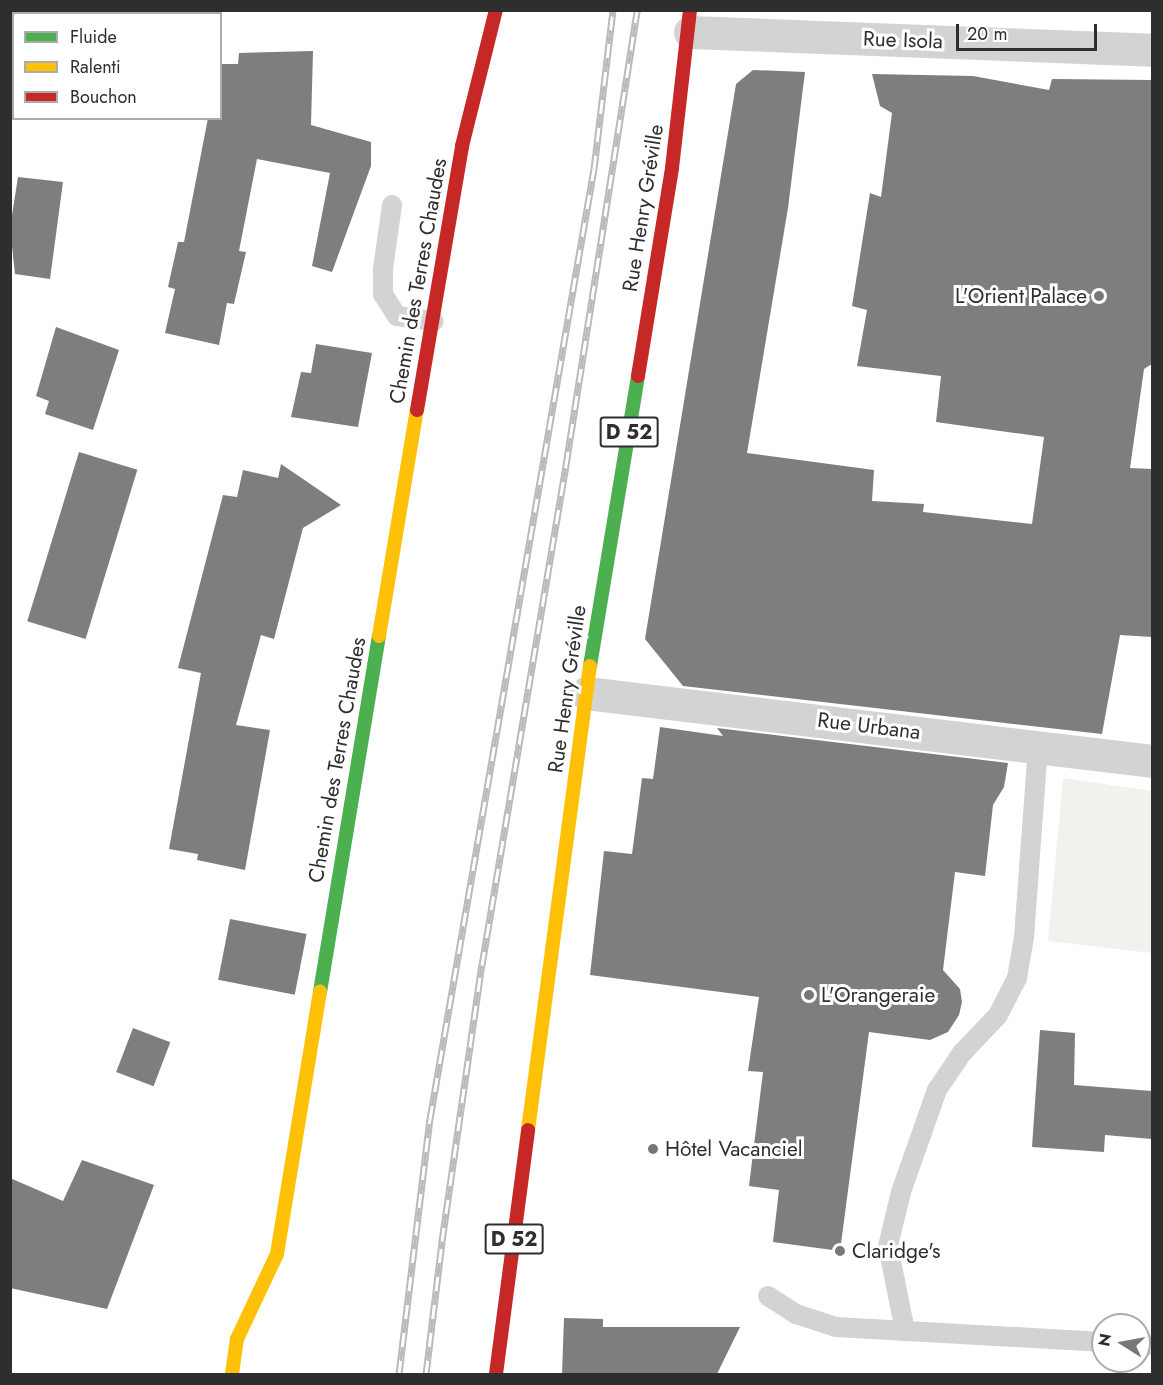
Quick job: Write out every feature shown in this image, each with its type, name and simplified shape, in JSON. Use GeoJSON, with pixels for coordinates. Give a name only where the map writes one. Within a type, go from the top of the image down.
{"type":"FeatureCollection","features":[{"type":"Feature","properties":{"kind":"street","name":"Chemin des Terres Chaudes"},"geometry":{"type":"LineString","coordinates":[[232,1374],[237,1339],[259,1297],[277,1254],[462,146],[496,10]]}},
{"type":"Feature","properties":{"kind":"street","name":"Rue Isola"},"geometry":{"type":"LineString","coordinates":[[690,21],[1152,50]]}},
{"type":"Feature","properties":{"kind":"street","name":"Rue Henry Gréville"},"geometry":{"type":"LineString","coordinates":[[496,1374],[586,693],[672,168],[690,21]]}},
{"type":"Feature","properties":{"kind":"street","name":"Rue Urbana"},"geometry":{"type":"LineString","coordinates":[[586,693],[1152,761]]}},
{"type":"Feature","properties":{"kind":"lane"},"geometry":{"type":"LineString","coordinates":[[392,205],[383,269],[383,294],[397,316],[434,321]]}},
{"type":"Feature","properties":{"kind":"lane"},"geometry":{"type":"LineString","coordinates":[[905,1331],[888,1246],[901,1192],[937,1090],[962,1053],[998,1015],[1017,978],[1024,937],[1038,746]]}},
{"type":"Feature","properties":{"kind":"lane"},"geometry":{"type":"LineString","coordinates":[[768,1296],[796,1314],[836,1327],[1091,1341]]}},
{"type":"Feature","properties":{"kind":"shaded area"},"geometry":{"type":"Polygon","coordinates":[[[1063,778],[1152,791],[1152,953],[1048,941],[1063,778]]]}},
{"type":"Feature","properties":{"kind":"building"},"geometry":{"type":"Polygon","coordinates":[[[313,51],[311,125],[371,142],[371,166],[332,272],[312,266],[330,173],[257,159],[239,251],[246,252],[234,304],[227,303],[219,345],[165,333],[175,289],[168,287],[178,242],[184,242],[208,120],[222,120],[222,64],[238,64],[239,53],[313,51]]]}},
{"type":"Feature","properties":{"kind":"building"},"geometry":{"type":"Polygon","coordinates":[[[753,70],[805,72],[788,208],[747,453],[874,470],[872,501],[924,504],[923,512],[1032,524],[1044,437],[936,422],[941,376],[857,366],[867,310],[852,306],[870,193],[881,197],[892,113],[880,106],[872,74],[973,76],[1049,90],[1052,79],[1152,80],[1152,364],[1144,369],[1130,468],[1152,469],[1152,637],[1120,635],[1102,734],[683,686],[645,639],[736,84],[753,70]]]}},
{"type":"Feature","properties":{"kind":"building"},"geometry":{"type":"Polygon","coordinates":[[[18,177],[63,182],[50,279],[15,274],[10,228],[18,177]]]}},
{"type":"Feature","properties":{"kind":"building"},"geometry":{"type":"Polygon","coordinates":[[[56,327],[119,350],[93,430],[45,414],[49,401],[36,396],[56,327]]]}},
{"type":"Feature","properties":{"kind":"building"},"geometry":{"type":"Polygon","coordinates":[[[316,344],[372,353],[358,427],[291,417],[301,372],[311,373],[316,344]]]}},
{"type":"Feature","properties":{"kind":"building"},"geometry":{"type":"Polygon","coordinates":[[[79,452],[137,470],[86,639],[27,621],[79,452]]]}},
{"type":"Feature","properties":{"kind":"building"},"geometry":{"type":"Polygon","coordinates":[[[281,464],[341,505],[303,528],[274,639],[261,635],[236,725],[270,730],[245,870],[197,860],[198,854],[169,849],[201,673],[178,668],[223,495],[237,497],[243,470],[278,478],[281,464]]]}},
{"type":"Feature","properties":{"kind":"building","name":"L'Orangeraie"},"geometry":{"type":"Polygon","coordinates":[[[660,727],[723,736],[717,728],[1008,763],[1004,787],[993,805],[985,876],[955,872],[943,970],[960,989],[962,1002],[959,1015],[948,1032],[930,1040],[869,1032],[840,1251],[773,1242],[779,1190],[749,1186],[763,1072],[748,1071],[759,997],[590,975],[604,851],[632,854],[642,778],[653,779],[660,727]]]}},
{"type":"Feature","properties":{"kind":"building"},"geometry":{"type":"Polygon","coordinates":[[[230,919],[307,934],[295,995],[218,980],[230,919]]]}},
{"type":"Feature","properties":{"kind":"building"},"geometry":{"type":"Polygon","coordinates":[[[133,1028],[170,1042],[153,1086],[116,1072],[133,1028]]]}},
{"type":"Feature","properties":{"kind":"building"},"geometry":{"type":"Polygon","coordinates":[[[1040,1030],[1075,1033],[1074,1085],[1152,1091],[1152,1139],[1105,1135],[1104,1152],[1032,1147],[1040,1030]]]}},
{"type":"Feature","properties":{"kind":"building"},"geometry":{"type":"Polygon","coordinates":[[[82,1160],[154,1185],[107,1309],[10,1288],[10,1178],[63,1201],[82,1160]]]}},
{"type":"Feature","properties":{"kind":"building"},"geometry":{"type":"Polygon","coordinates":[[[564,1318],[603,1319],[603,1327],[740,1327],[717,1374],[562,1374],[564,1318]]]}},
{"type":"Feature","properties":{"kind":"railway"},"geometry":{"type":"LineString","coordinates":[[399,1374],[430,1119],[594,169],[613,10]]}},
{"type":"Feature","properties":{"kind":"railway"},"geometry":{"type":"LineString","coordinates":[[426,1374],[442,1241],[482,965],[566,465],[637,10]]}},
{"type":"Feature","properties":{"kind":"traffic: fast"},"geometry":{"type":"LineString","coordinates":[[590,666],[638,376]]}},
{"type":"Feature","properties":{"kind":"traffic: fast"},"geometry":{"type":"LineString","coordinates":[[320,992],[379,636]]}},
{"type":"Feature","properties":{"kind":"traffic: slow"},"geometry":{"type":"LineString","coordinates":[[379,636],[417,410]]}},
{"type":"Feature","properties":{"kind":"traffic: slow"},"geometry":{"type":"LineString","coordinates":[[528,1130],[590,666]]}},
{"type":"Feature","properties":{"kind":"traffic: slow"},"geometry":{"type":"LineString","coordinates":[[232,1374],[237,1339],[277,1254],[320,992]]}},
{"type":"Feature","properties":{"kind":"traffic: jam"},"geometry":{"type":"LineString","coordinates":[[417,410],[462,146],[496,10]]}},
{"type":"Feature","properties":{"kind":"traffic: jam"},"geometry":{"type":"LineString","coordinates":[[638,376],[672,168],[690,10]]}},
{"type":"Feature","properties":{"kind":"traffic: jam"},"geometry":{"type":"LineString","coordinates":[[496,1374],[528,1130]]}},
{"type":"Feature","properties":{"kind":"place","name":"L'Orient Palace"},"geometry":{"type":"Point","coordinates":[1099,296]}},
{"type":"Feature","properties":{"kind":"place","name":"L'Orangeraie"},"geometry":{"type":"Point","coordinates":[809,995]}},
{"type":"Feature","properties":{"kind":"place","name":"Hôtel Vacanciel"},"geometry":{"type":"Point","coordinates":[653,1149]}},
{"type":"Feature","properties":{"kind":"place","name":"Claridge's"},"geometry":{"type":"Point","coordinates":[840,1251]}}]}
